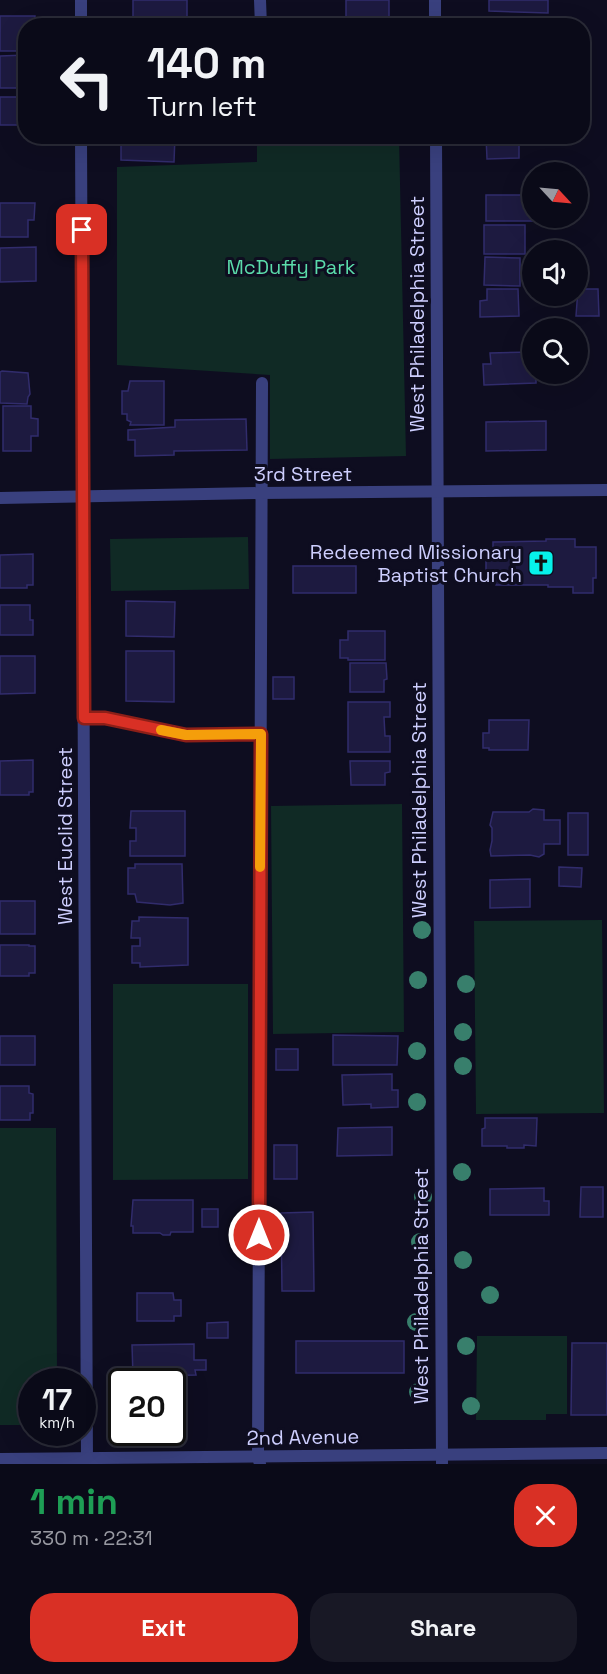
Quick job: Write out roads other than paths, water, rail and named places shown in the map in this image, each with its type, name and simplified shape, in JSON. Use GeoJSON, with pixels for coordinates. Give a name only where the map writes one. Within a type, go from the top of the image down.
{"type":"FeatureCollection","features":[{"type":"Feature","properties":{"kind":"street"},"geometry":{"type":"LineString","coordinates":[[81,0],[81,18]]}},
{"type":"Feature","properties":{"kind":"street"},"geometry":{"type":"LineString","coordinates":[[260,0],[261,18]]}},
{"type":"Feature","properties":{"kind":"street"},"geometry":{"type":"LineString","coordinates":[[435,0],[435,18]]}},
{"type":"Feature","properties":{"kind":"street","name":"West Euclid Street"},"geometry":{"type":"LineString","coordinates":[[81,144],[87,1461]]}},
{"type":"Feature","properties":{"kind":"street","name":"West Philadelphia Street"},"geometry":{"type":"LineString","coordinates":[[436,144],[442,1460]]}},
{"type":"Feature","properties":{"kind":"street"},"geometry":{"type":"LineString","coordinates":[[259,1460],[262,382]]}},
{"type":"Feature","properties":{"kind":"street","name":"3rd Street"},"geometry":{"type":"LineString","coordinates":[[0,498],[607,490]]}},
{"type":"Feature","properties":{"kind":"street"},"geometry":{"type":"LineString","coordinates":[[84,718],[105,718],[186,735],[261,734]]}},
{"type":"Feature","properties":{"kind":"street","name":"2nd Avenue"},"geometry":{"type":"LineString","coordinates":[[0,1459],[87,1461],[442,1460],[607,1453]]}},
{"type":"Feature","properties":{"kind":"place","name":"Redeemed Missionary Baptist Church"},"geometry":{"type":"Point","coordinates":[541,563]}},
{"type":"Feature","properties":{"kind":"park label","name":"McDuffy Park"},"geometry":{"type":"Point","coordinates":[291,267]}}]}
